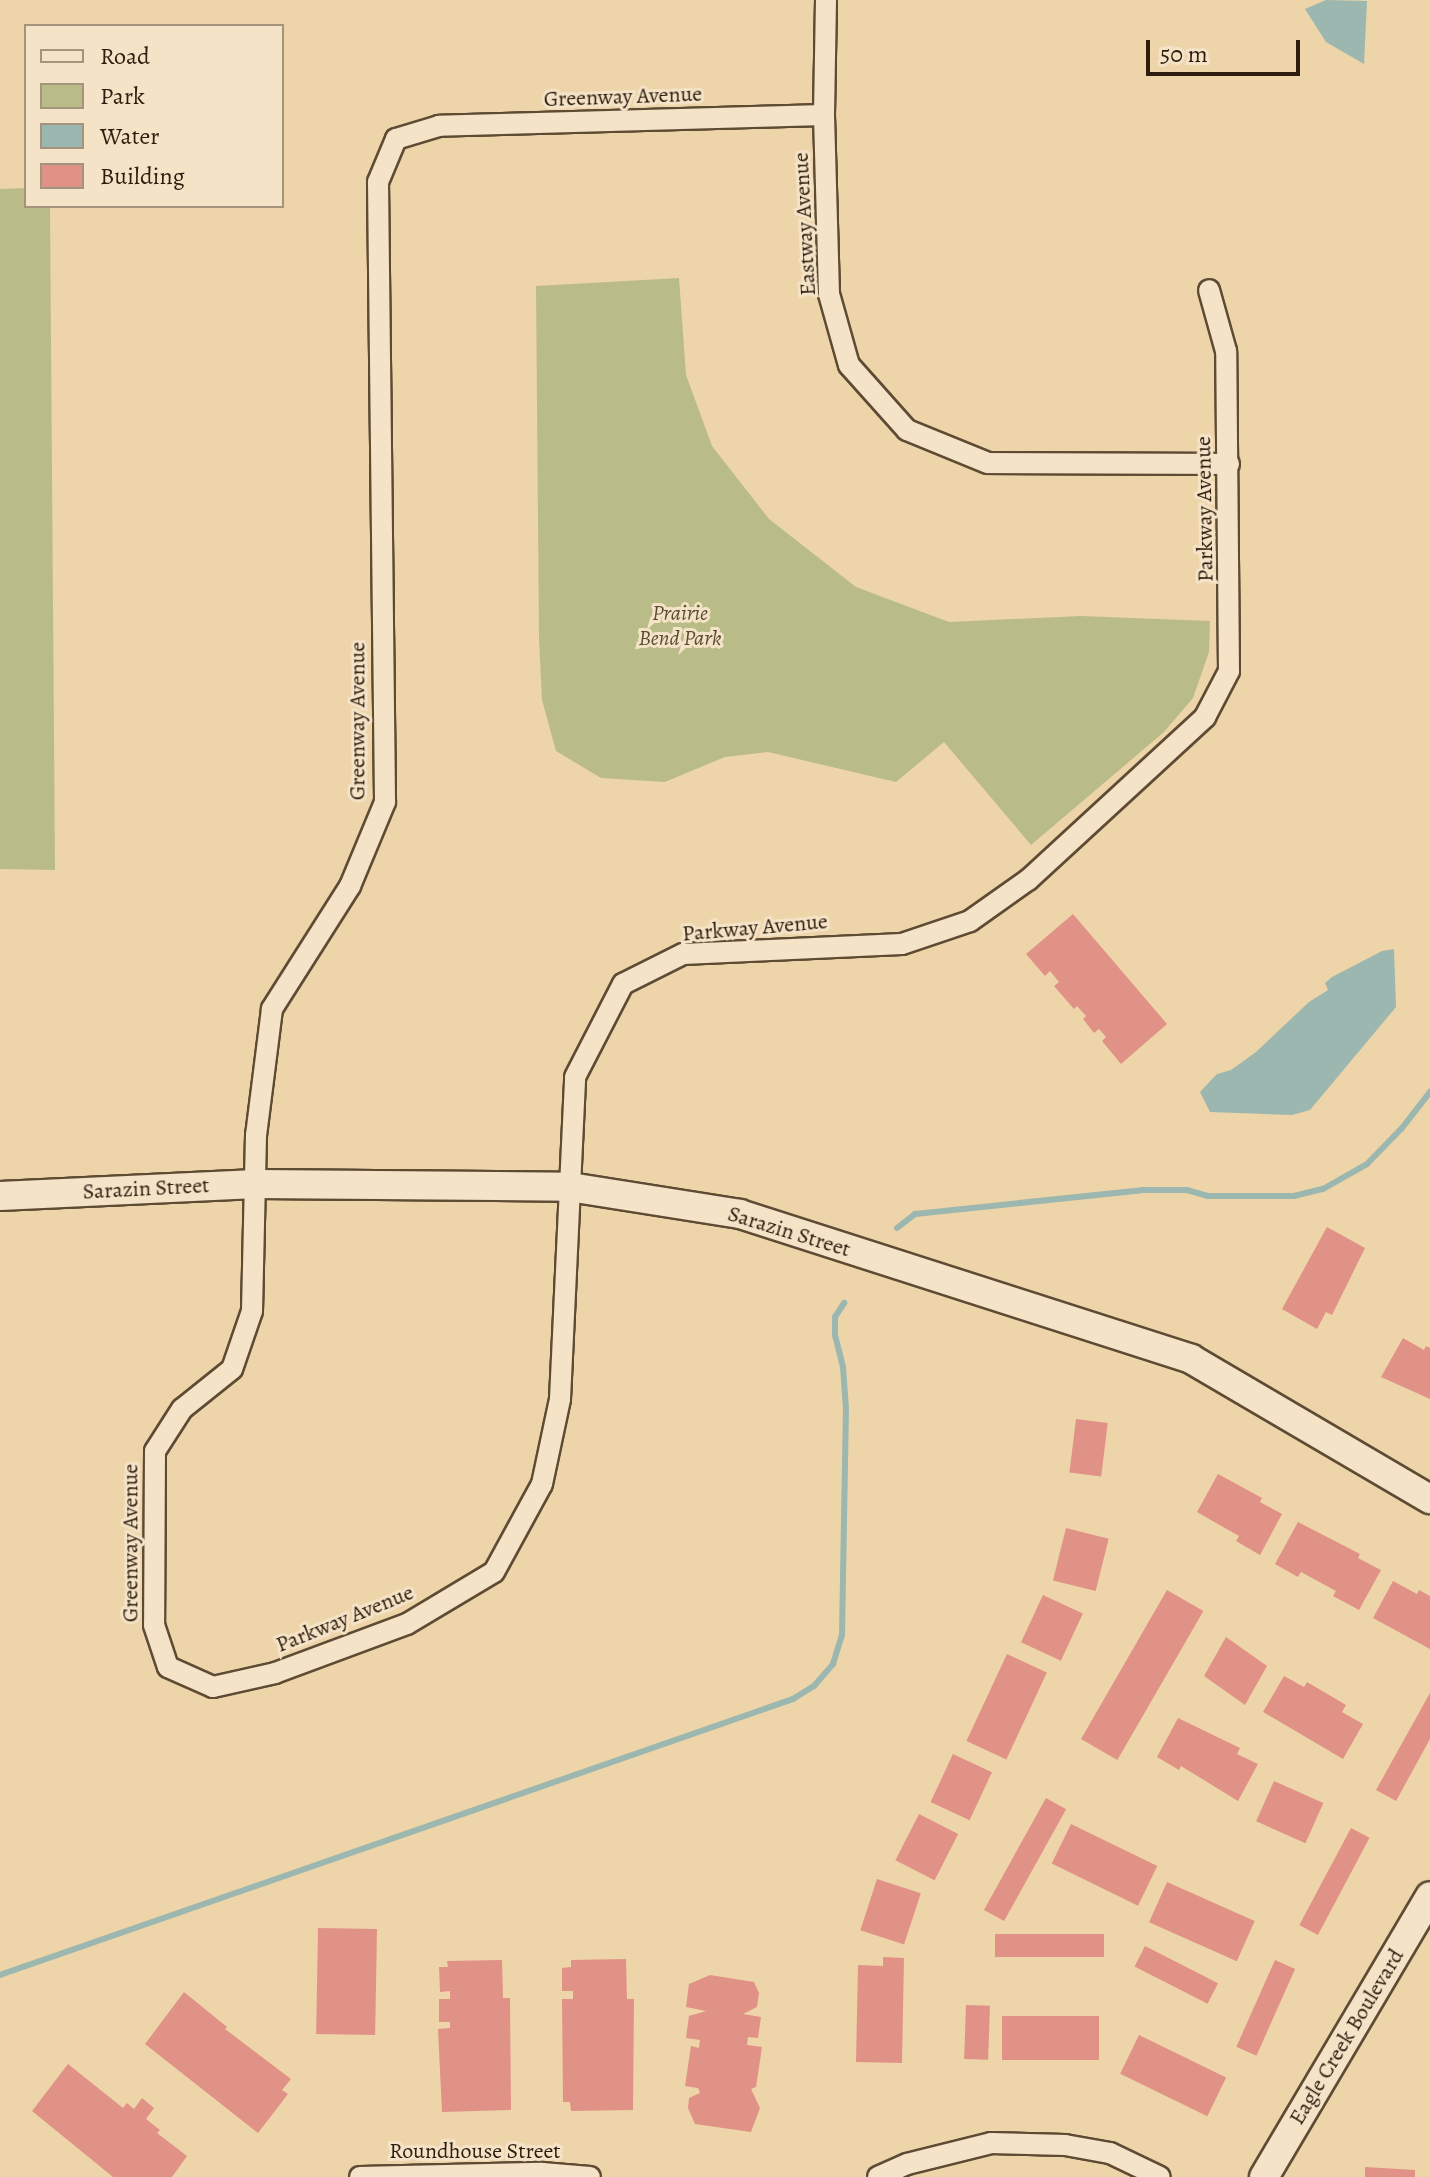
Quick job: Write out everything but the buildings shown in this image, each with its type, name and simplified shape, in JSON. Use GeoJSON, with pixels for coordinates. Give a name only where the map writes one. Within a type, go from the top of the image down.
{"type":"FeatureCollection","features":[{"type":"Feature","properties":{"kind":"street","name":"Eastway Avenue"},"geometry":{"type":"LineString","coordinates":[[826,0],[824,115],[829,294],[849,365],[907,430],[988,463],[1229,464]]}},
{"type":"Feature","properties":{"kind":"street","name":"Greenway Avenue"},"geometry":{"type":"LineString","coordinates":[[213,1687],[168,1667],[154,1625],[155,1451],[182,1409],[232,1369],[252,1311],[256,1135],[272,1009],[350,886],[385,802],[378,182],[396,139],[439,126],[824,115]]}},
{"type":"Feature","properties":{"kind":"street","name":"Parkway Avenue"},"geometry":{"type":"LineString","coordinates":[[213,1687],[275,1673],[407,1624],[494,1572],[542,1484],[557,1413],[575,1077],[623,984],[683,954],[902,944],[970,921],[1028,880],[1205,717],[1229,671],[1226,351],[1209,290]]}},
{"type":"Feature","properties":{"kind":"street","name":"Sarazin Street"},"geometry":{"type":"LineString","coordinates":[[0,1196],[256,1184],[570,1187],[740,1214],[1191,1359],[1430,1499]]}},
{"type":"Feature","properties":{"kind":"street","name":"Eagle Creek Boulevard"},"geometry":{"type":"LineString","coordinates":[[1264,2177],[1430,1896]]}},
{"type":"Feature","properties":{"kind":"street"},"geometry":{"type":"LineString","coordinates":[[878,2177],[907,2164],[991,2143],[1065,2145],[1110,2153],[1160,2177]]}},
{"type":"Feature","properties":{"kind":"street","name":"Roundhouse Street"},"geometry":{"type":"LineString","coordinates":[[360,2177],[542,2173],[590,2177]]}},
{"type":"Feature","properties":{"kind":"green space"},"geometry":{"type":"Polygon","coordinates":[[[24,188],[24,208],[50,208],[55,870],[0,869],[0,189],[24,188]]]}},
{"type":"Feature","properties":{"kind":"green space","name":"Prairie Bend Park"},"geometry":{"type":"Polygon","coordinates":[[[679,278],[686,375],[712,446],[769,519],[856,587],[949,622],[1081,616],[1210,621],[1209,652],[1193,698],[1164,732],[1031,845],[944,742],[896,782],[768,752],[725,757],[665,782],[601,778],[556,751],[542,700],[539,638],[536,286],[679,278]]]}},
{"type":"Feature","properties":{"kind":"water"},"geometry":{"type":"Polygon","coordinates":[[[1326,0],[1367,1],[1364,64],[1326,42],[1305,9],[1326,0]]]}},
{"type":"Feature","properties":{"kind":"water"},"geometry":{"type":"Polygon","coordinates":[[[1394,949],[1396,1007],[1310,1110],[1292,1115],[1210,1112],[1200,1092],[1217,1074],[1231,1070],[1256,1052],[1309,1002],[1328,990],[1325,983],[1332,977],[1382,951],[1394,949]]]}},
{"type":"Feature","properties":{"kind":"waterway"},"geometry":{"type":"LineString","coordinates":[[897,1228],[915,1214],[1142,1190],[1187,1190],[1208,1196],[1294,1196],[1323,1189],[1367,1164],[1402,1128],[1430,1092]]}},
{"type":"Feature","properties":{"kind":"waterway"},"geometry":{"type":"LineString","coordinates":[[0,1975],[793,1699],[814,1686],[833,1664],[842,1635],[846,1409],[835,1317],[844,1303]]}}]}
